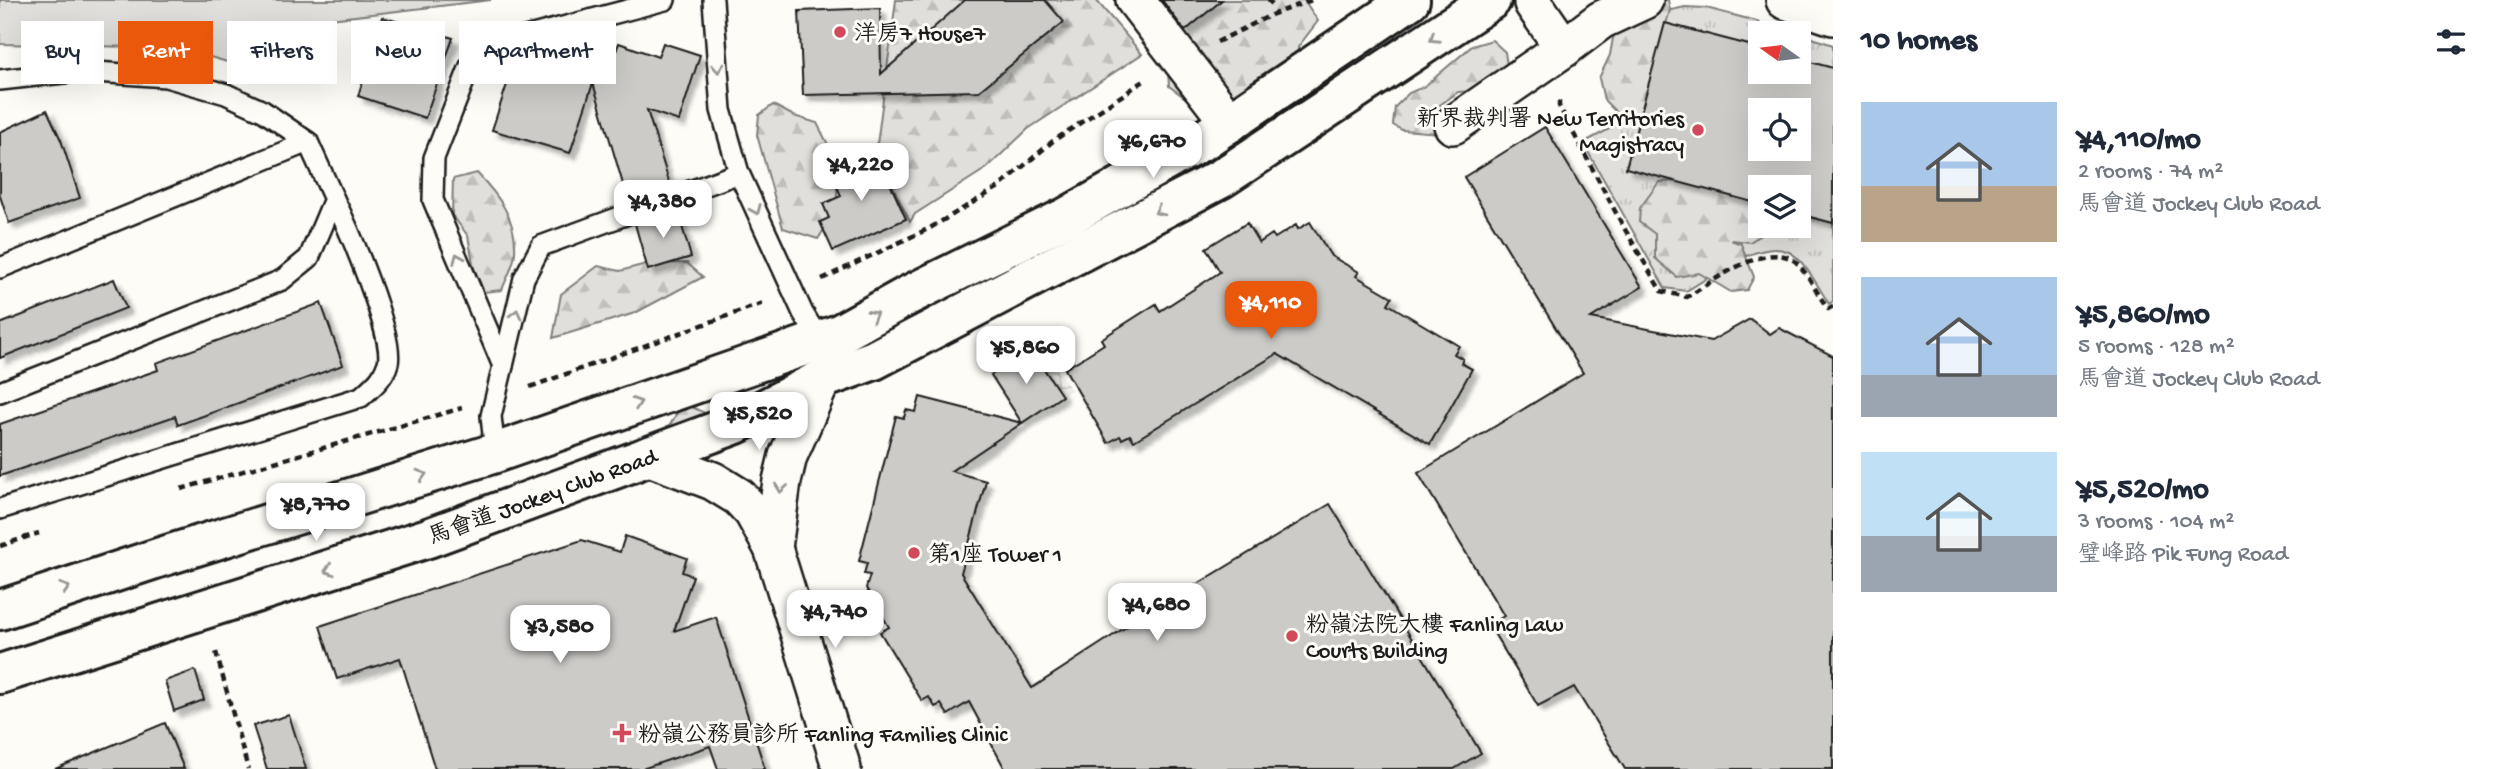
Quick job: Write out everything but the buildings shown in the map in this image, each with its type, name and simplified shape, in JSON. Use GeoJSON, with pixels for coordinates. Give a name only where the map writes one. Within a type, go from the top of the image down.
{"type":"FeatureCollection","features":[{"type":"Feature","properties":{"kind":"main road"},"geometry":{"type":"LineString","coordinates":[[0,610],[161,556],[495,453],[803,311],[839,334],[909,295],[1067,217],[1205,139],[1410,0]]}},
{"type":"Feature","properties":{"kind":"main road","name":"馬會道 Jockey Club Road"},"geometry":{"type":"LineString","coordinates":[[0,674],[428,538],[736,424],[822,379],[874,360],[1222,178],[1491,0]]}},
{"type":"Feature","properties":{"kind":"street"},"geometry":{"type":"LineString","coordinates":[[1135,0],[1230,123]]}},
{"type":"Feature","properties":{"kind":"street"},"geometry":{"type":"LineString","coordinates":[[1452,125],[1601,20],[1644,0]]}},
{"type":"Feature","properties":{"kind":"street"},"geometry":{"type":"LineString","coordinates":[[1785,0],[1833,16]]}},
{"type":"Feature","properties":{"kind":"street"},"geometry":{"type":"LineString","coordinates":[[1532,2],[1564,48]]}},
{"type":"Feature","properties":{"kind":"street"},"geometry":{"type":"LineString","coordinates":[[773,548],[788,456],[822,379]]}},
{"type":"Feature","properties":{"kind":"street"},"geometry":{"type":"LineString","coordinates":[[647,456],[696,473],[739,497],[753,512],[773,548],[842,769]]}},
{"type":"Feature","properties":{"kind":"lane"},"geometry":{"type":"LineString","coordinates":[[503,366],[433,200],[435,158],[470,65],[491,46],[665,0]]}},
{"type":"Feature","properties":{"kind":"lane"},"geometry":{"type":"LineString","coordinates":[[713,0],[721,110],[739,173],[803,311]]}},
{"type":"Feature","properties":{"kind":"lane"},"geometry":{"type":"LineString","coordinates":[[0,80],[82,71],[166,77],[226,94],[263,111],[308,142],[352,235],[383,325],[389,362],[380,381],[361,397],[0,509]]}},
{"type":"Feature","properties":{"kind":"lane"},"geometry":{"type":"LineString","coordinates":[[0,268],[308,142]]}},
{"type":"Feature","properties":{"kind":"lane"},"geometry":{"type":"LineString","coordinates":[[495,453],[491,416],[495,398],[524,278],[541,246],[739,173]]}},
{"type":"Feature","properties":{"kind":"lane"},"geometry":{"type":"LineString","coordinates":[[0,392],[282,280],[309,258],[334,199]]}},
{"type":"Feature","properties":{"kind":"path"},"geometry":{"type":"LineString","coordinates":[[174,491],[560,377],[803,311],[914,236],[999,187],[1053,141],[1154,75],[1271,15],[1312,0]]}},
{"type":"Feature","properties":{"kind":"path"},"geometry":{"type":"LineString","coordinates":[[1564,48],[1559,106],[1661,291],[1687,297],[1758,256],[1772,254],[1786,256],[1797,262],[1828,309],[1833,306]]}},
{"type":"Feature","properties":{"kind":"path"},"geometry":{"type":"LineString","coordinates":[[0,546],[47,530]]}},
{"type":"Feature","properties":{"kind":"path"},"geometry":{"type":"LineString","coordinates":[[216,652],[248,769]]}},
{"type":"Feature","properties":{"kind":"shaded area"},"geometry":{"type":"Polygon","coordinates":[[[1036,338],[1071,390],[1022,423],[985,366],[1036,338]]]}},
{"type":"Feature","properties":{"kind":"green space"},"geometry":{"type":"Polygon","coordinates":[[[0,0],[491,0],[313,21],[227,21],[227,62],[213,58],[213,21],[118,21],[118,47],[104,46],[104,21],[21,21],[21,44],[0,44],[0,0]]]}},
{"type":"Feature","properties":{"kind":"green space"},"geometry":{"type":"Polygon","coordinates":[[[896,0],[1096,0],[1142,54],[1028,129],[987,168],[915,214],[910,222],[876,152],[896,0]]]}},
{"type":"Feature","properties":{"kind":"green space"},"geometry":{"type":"Polygon","coordinates":[[[1304,0],[1318,21],[1298,47],[1301,88],[1231,142],[1188,100],[1169,86],[1163,2],[1304,0]]]}},
{"type":"Feature","properties":{"kind":"green space"},"geometry":{"type":"Polygon","coordinates":[[[1628,0],[1668,0],[1670,10],[1641,112],[1635,122],[1625,121],[1604,100],[1599,78],[1610,55],[1613,38],[1628,0]]]}},
{"type":"Feature","properties":{"kind":"green space"},"geometry":{"type":"Polygon","coordinates":[[[1685,7],[1706,8],[1756,21],[1748,21],[1748,45],[1659,22],[1667,11],[1685,7]]]}},
{"type":"Feature","properties":{"kind":"green space"},"geometry":{"type":"Polygon","coordinates":[[[1811,38],[1833,45],[1833,68],[1811,62],[1811,38]]]}},
{"type":"Feature","properties":{"kind":"green space"},"geometry":{"type":"Polygon","coordinates":[[[1492,40],[1505,52],[1507,65],[1474,91],[1458,92],[1433,110],[1439,133],[1402,130],[1393,125],[1395,107],[1409,93],[1425,86],[1472,46],[1492,40]]]}},
{"type":"Feature","properties":{"kind":"green space"},"geometry":{"type":"Polygon","coordinates":[[[773,105],[794,116],[817,123],[837,162],[837,209],[818,239],[783,228],[757,135],[759,115],[773,105]]]}},
{"type":"Feature","properties":{"kind":"green space"},"geometry":{"type":"Polygon","coordinates":[[[1641,112],[1626,167],[1748,201],[1748,238],[1811,238],[1811,217],[1833,223],[1833,301],[1829,304],[1795,256],[1777,249],[1750,254],[1686,291],[1665,288],[1583,143],[1641,112]]]}},
{"type":"Feature","properties":{"kind":"green space"},"geometry":{"type":"Polygon","coordinates":[[[477,173],[505,208],[513,229],[515,257],[502,290],[484,292],[474,268],[468,236],[452,215],[453,179],[477,173]]]}},
{"type":"Feature","properties":{"kind":"green space"},"geometry":{"type":"Polygon","coordinates":[[[1678,181],[1748,201],[1748,238],[1756,238],[1750,242],[1731,240],[1741,244],[1754,277],[1747,290],[1731,292],[1699,273],[1677,277],[1655,258],[1655,234],[1639,222],[1640,208],[1659,182],[1678,181]]]}},
{"type":"Feature","properties":{"kind":"green space"},"geometry":{"type":"Polygon","coordinates":[[[687,263],[703,277],[635,313],[553,338],[561,294],[598,266],[620,271],[646,264],[687,263]]]}},
{"type":"Feature","properties":{"kind":"green space"},"geometry":{"type":"Polygon","coordinates":[[[683,403],[705,413],[700,454],[667,430],[683,403]]]}},
{"type":"Feature","properties":{"kind":"place","name":"洋房7 House7"},"geometry":{"type":"Point","coordinates":[840,32]}},
{"type":"Feature","properties":{"kind":"place","name":"新界裁判署 New Territories Magistracy"},"geometry":{"type":"Point","coordinates":[1698,130]}},
{"type":"Feature","properties":{"kind":"place","name":"第1座 Tower 1"},"geometry":{"type":"Point","coordinates":[914,553]}},
{"type":"Feature","properties":{"kind":"place","name":"粉嶺法院大樓 Fanling Law Courts Building"},"geometry":{"type":"Point","coordinates":[1292,636]}},
{"type":"Feature","properties":{"kind":"place","name":"粉嶺公務員診所 Fanling Families Clinic"},"geometry":{"type":"Point","coordinates":[622,733]}}]}
